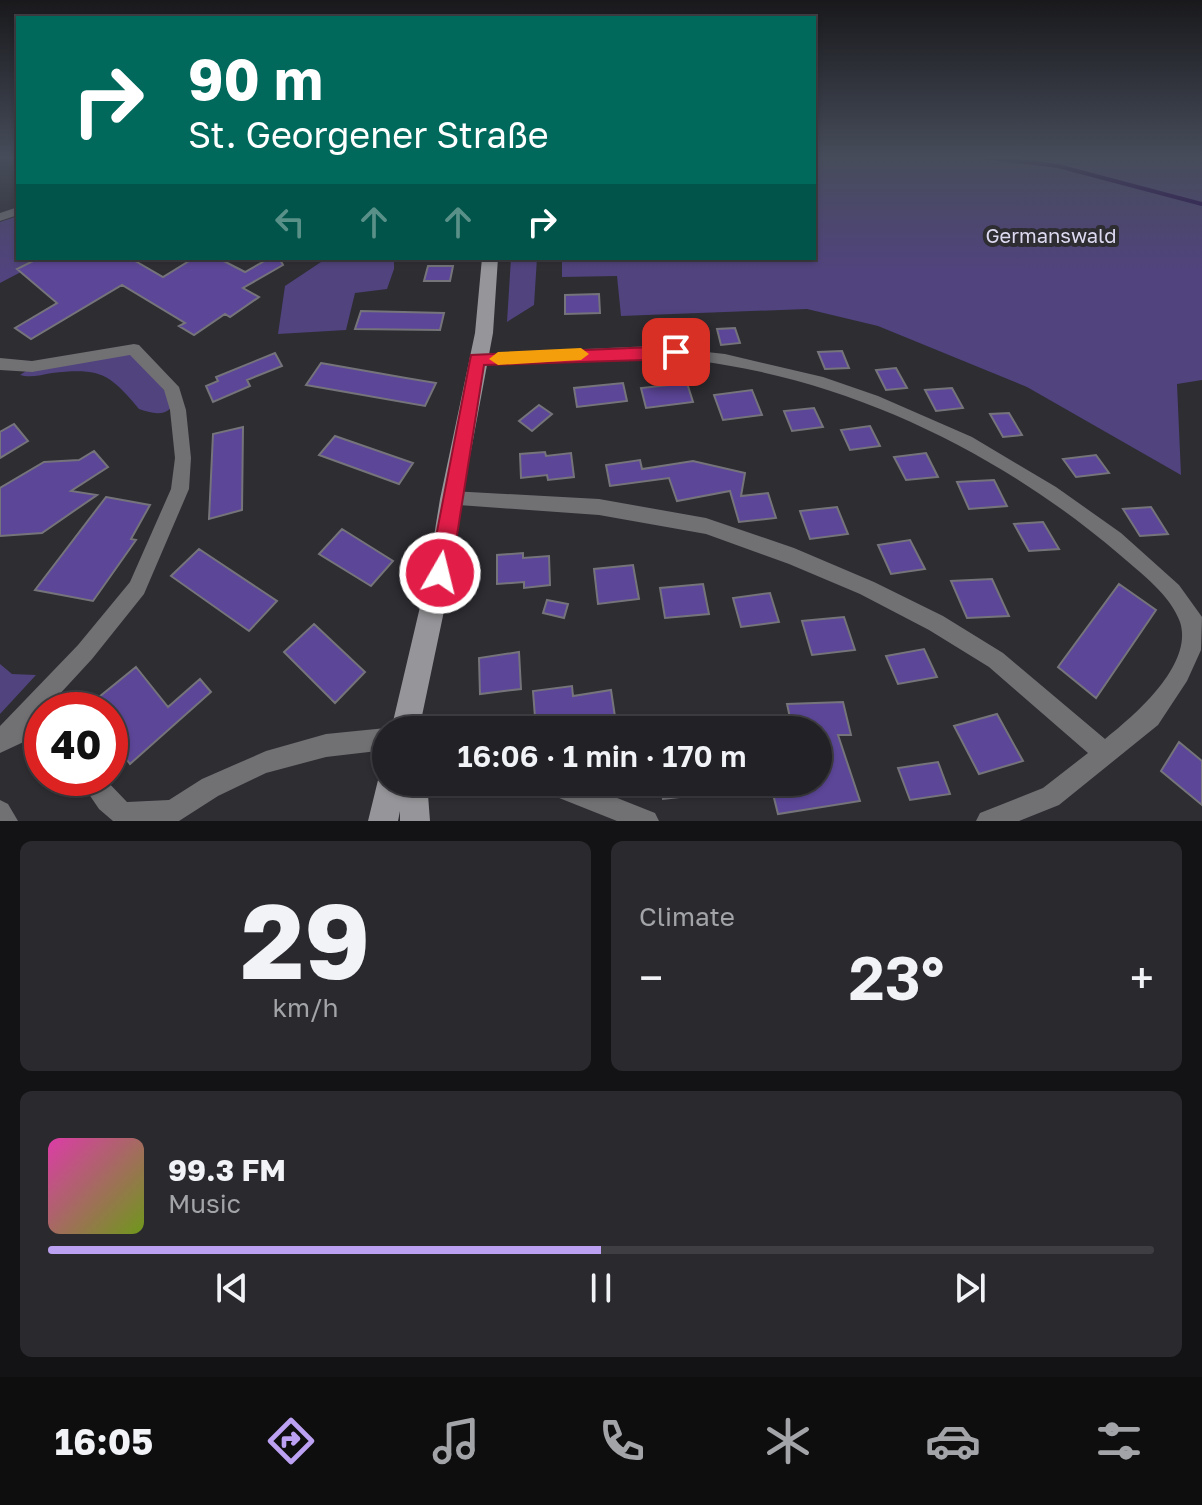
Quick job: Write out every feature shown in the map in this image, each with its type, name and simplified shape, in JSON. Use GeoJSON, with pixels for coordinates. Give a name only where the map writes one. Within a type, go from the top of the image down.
{"type":"FeatureCollection","features":[{"type":"Feature","properties":{"kind":"street"},"geometry":{"type":"LineString","coordinates":[[408,716],[440,573],[490,284],[490,260]]}},
{"type":"Feature","properties":{"kind":"street"},"geometry":{"type":"LineString","coordinates":[[0,364],[11,367],[116,349],[134,349],[171,387],[181,424],[183,458],[180,489],[137,588],[85,652],[0,742]]}},
{"type":"Feature","properties":{"kind":"street"},"geometry":{"type":"LineString","coordinates":[[477,359],[676,352],[724,359],[836,388],[966,442],[1008,464],[1051,492],[1143,562],[1176,596],[1196,626],[1191,650],[1180,674],[1150,717],[1051,797],[988,821]]}},
{"type":"Feature","properties":{"kind":"street"},"geometry":{"type":"LineString","coordinates":[[451,499],[599,507],[706,526],[794,557],[867,588],[936,623],[996,660],[1106,754]]}},
{"type":"Feature","properties":{"kind":"street"},"geometry":{"type":"LineString","coordinates":[[0,742],[24,730]]}},
{"type":"Feature","properties":{"kind":"street"},"geometry":{"type":"LineString","coordinates":[[103,796],[122,814],[166,815],[249,768],[320,746],[372,740]]}},
{"type":"Feature","properties":{"kind":"street"},"geometry":{"type":"LineString","coordinates":[[383,821],[387,796]]}},
{"type":"Feature","properties":{"kind":"street"},"geometry":{"type":"LineString","coordinates":[[414,796],[415,821]]}},
{"type":"Feature","properties":{"kind":"street"},"geometry":{"type":"LineString","coordinates":[[583,796],[647,821]]}},
{"type":"Feature","properties":{"kind":"street"},"geometry":{"type":"LineString","coordinates":[[0,812],[6,821]]}},
{"type":"Feature","properties":{"kind":"green space","name":"Germanswald"},"geometry":{"type":"Polygon","coordinates":[[[816,195],[1202,195],[1202,380],[1177,384],[1181,475],[1027,387],[878,326],[807,309],[621,316],[617,276],[562,277],[562,260],[816,260],[816,195]]]}},
{"type":"Feature","properties":{"kind":"green space"},"geometry":{"type":"Polygon","coordinates":[[[16,217],[16,260],[35,260],[17,268],[21,272],[0,283],[0,222],[16,217]]]}},
{"type":"Feature","properties":{"kind":"green space"},"geometry":{"type":"Polygon","coordinates":[[[324,260],[394,260],[387,289],[355,293],[346,330],[278,334],[285,286],[324,260]]]}},
{"type":"Feature","properties":{"kind":"green space"},"geometry":{"type":"Polygon","coordinates":[[[511,260],[537,260],[534,305],[507,322],[511,260]]]}},
{"type":"Feature","properties":{"kind":"green space"},"geometry":{"type":"Polygon","coordinates":[[[131,354],[140,359],[174,403],[167,411],[154,413],[139,409],[120,387],[93,373],[20,375],[26,371],[131,354]]]}},
{"type":"Feature","properties":{"kind":"green space"},"geometry":{"type":"Polygon","coordinates":[[[0,664],[12,674],[36,675],[0,714],[0,664]]]}},
{"type":"Feature","properties":{"kind":"building"},"geometry":{"type":"Polygon","coordinates":[[[35,260],[133,260],[163,277],[191,260],[222,260],[245,272],[266,260],[280,260],[283,265],[243,288],[259,297],[230,317],[225,314],[194,335],[179,326],[185,323],[122,285],[31,339],[15,328],[57,303],[17,269],[35,260]]]}},
{"type":"Feature","properties":{"kind":"building"},"geometry":{"type":"Polygon","coordinates":[[[428,266],[453,266],[450,281],[424,281],[428,266]]]}},
{"type":"Feature","properties":{"kind":"building"},"geometry":{"type":"Polygon","coordinates":[[[599,294],[600,313],[565,314],[565,295],[599,294]]]}},
{"type":"Feature","properties":{"kind":"building"},"geometry":{"type":"Polygon","coordinates":[[[361,311],[444,313],[440,330],[355,329],[361,311]]]}},
{"type":"Feature","properties":{"kind":"building"},"geometry":{"type":"Polygon","coordinates":[[[735,328],[740,343],[721,345],[717,329],[735,328]]]}},
{"type":"Feature","properties":{"kind":"building"},"geometry":{"type":"Polygon","coordinates":[[[842,351],[849,368],[825,369],[818,352],[842,351]]]}},
{"type":"Feature","properties":{"kind":"building"},"geometry":{"type":"Polygon","coordinates":[[[275,353],[282,366],[247,380],[250,386],[213,402],[206,386],[218,381],[216,377],[275,353]]]}},
{"type":"Feature","properties":{"kind":"building"},"geometry":{"type":"Polygon","coordinates":[[[321,363],[436,383],[425,406],[306,385],[321,363]]]}},
{"type":"Feature","properties":{"kind":"building"},"geometry":{"type":"Polygon","coordinates":[[[896,368],[907,388],[886,390],[876,370],[896,368]]]}},
{"type":"Feature","properties":{"kind":"building"},"geometry":{"type":"Polygon","coordinates":[[[623,383],[627,401],[577,407],[574,388],[623,383]]]}},
{"type":"Feature","properties":{"kind":"building"},"geometry":{"type":"Polygon","coordinates":[[[687,383],[693,402],[646,408],[641,388],[687,383]]]}},
{"type":"Feature","properties":{"kind":"building"},"geometry":{"type":"Polygon","coordinates":[[[952,388],[963,408],[936,411],[925,390],[952,388]]]}},
{"type":"Feature","properties":{"kind":"building"},"geometry":{"type":"Polygon","coordinates":[[[752,390],[762,415],[723,420],[714,395],[752,390]]]}},
{"type":"Feature","properties":{"kind":"building"},"geometry":{"type":"Polygon","coordinates":[[[539,405],[552,414],[532,431],[519,421],[539,405]]]}},
{"type":"Feature","properties":{"kind":"building"},"geometry":{"type":"Polygon","coordinates":[[[814,408],[823,427],[792,431],[784,411],[814,408]]]}},
{"type":"Feature","properties":{"kind":"building"},"geometry":{"type":"Polygon","coordinates":[[[1009,413],[1022,435],[1003,437],[990,414],[1009,413]]]}},
{"type":"Feature","properties":{"kind":"building"},"geometry":{"type":"Polygon","coordinates":[[[14,424],[28,441],[0,458],[0,432],[14,424]]]}},
{"type":"Feature","properties":{"kind":"building"},"geometry":{"type":"Polygon","coordinates":[[[870,426],[880,446],[850,450],[841,430],[870,426]]]}},
{"type":"Feature","properties":{"kind":"building"},"geometry":{"type":"Polygon","coordinates":[[[243,427],[242,510],[209,519],[213,434],[243,427]]]}},
{"type":"Feature","properties":{"kind":"building"},"geometry":{"type":"Polygon","coordinates":[[[335,436],[413,463],[399,484],[319,455],[335,436]]]}},
{"type":"Feature","properties":{"kind":"building"},"geometry":{"type":"Polygon","coordinates":[[[94,451],[108,467],[71,491],[97,495],[42,533],[0,536],[0,488],[44,462],[79,460],[94,451]]]}},
{"type":"Feature","properties":{"kind":"building"},"geometry":{"type":"Polygon","coordinates":[[[545,452],[546,456],[571,453],[574,477],[548,480],[547,475],[521,478],[520,454],[545,452]]]}},
{"type":"Feature","properties":{"kind":"building"},"geometry":{"type":"Polygon","coordinates":[[[926,453],[938,477],[906,480],[894,457],[926,453]]]}},
{"type":"Feature","properties":{"kind":"building"},"geometry":{"type":"Polygon","coordinates":[[[1096,455],[1109,473],[1076,477],[1063,459],[1096,455]]]}},
{"type":"Feature","properties":{"kind":"building"},"geometry":{"type":"Polygon","coordinates":[[[640,460],[642,469],[693,461],[745,473],[741,496],[768,493],[776,518],[739,522],[730,491],[677,501],[669,478],[610,486],[606,465],[640,460]]]}},
{"type":"Feature","properties":{"kind":"building"},"geometry":{"type":"Polygon","coordinates":[[[994,480],[1007,506],[969,509],[957,482],[994,480]]]}},
{"type":"Feature","properties":{"kind":"building"},"geometry":{"type":"Polygon","coordinates":[[[106,497],[150,505],[131,539],[136,540],[93,601],[35,590],[106,497]]]}},
{"type":"Feature","properties":{"kind":"building"},"geometry":{"type":"Polygon","coordinates":[[[837,507],[848,534],[810,539],[800,511],[837,507]]]}},
{"type":"Feature","properties":{"kind":"building"},"geometry":{"type":"Polygon","coordinates":[[[1151,507],[1168,534],[1140,536],[1123,509],[1151,507]]]}},
{"type":"Feature","properties":{"kind":"building"},"geometry":{"type":"Polygon","coordinates":[[[1043,522],[1059,549],[1029,551],[1014,524],[1043,522]]]}},
{"type":"Feature","properties":{"kind":"building"},"geometry":{"type":"Polygon","coordinates":[[[342,529],[393,561],[371,586],[319,554],[342,529]]]}},
{"type":"Feature","properties":{"kind":"building"},"geometry":{"type":"Polygon","coordinates":[[[910,540],[925,569],[891,574],[878,545],[910,540]]]}},
{"type":"Feature","properties":{"kind":"building"},"geometry":{"type":"Polygon","coordinates":[[[199,549],[277,601],[249,631],[171,576],[199,549]]]}},
{"type":"Feature","properties":{"kind":"building"},"geometry":{"type":"Polygon","coordinates":[[[523,553],[523,558],[549,556],[550,585],[524,588],[524,582],[497,584],[497,555],[523,553]]]}},
{"type":"Feature","properties":{"kind":"building"},"geometry":{"type":"Polygon","coordinates":[[[633,565],[639,599],[598,604],[594,569],[633,565]]]}},
{"type":"Feature","properties":{"kind":"building"},"geometry":{"type":"Polygon","coordinates":[[[992,579],[1009,616],[967,618],[951,581],[992,579]]]}},
{"type":"Feature","properties":{"kind":"building"},"geometry":{"type":"Polygon","coordinates":[[[703,584],[709,614],[665,618],[660,588],[703,584]]]}},
{"type":"Feature","properties":{"kind":"building"},"geometry":{"type":"Polygon","coordinates":[[[1119,584],[1156,610],[1096,698],[1058,667],[1119,584]]]}},
{"type":"Feature","properties":{"kind":"building"},"geometry":{"type":"Polygon","coordinates":[[[770,593],[779,622],[741,627],[733,598],[770,593]]]}},
{"type":"Feature","properties":{"kind":"building"},"geometry":{"type":"Polygon","coordinates":[[[547,600],[568,604],[564,618],[543,613],[547,600]]]}},
{"type":"Feature","properties":{"kind":"building"},"geometry":{"type":"Polygon","coordinates":[[[844,617],[855,650],[812,655],[802,621],[844,617]]]}},
{"type":"Feature","properties":{"kind":"building"},"geometry":{"type":"Polygon","coordinates":[[[314,624],[365,672],[335,703],[284,652],[314,624]]]}},
{"type":"Feature","properties":{"kind":"building"},"geometry":{"type":"Polygon","coordinates":[[[924,649],[937,677],[898,684],[886,656],[924,649]]]}},
{"type":"Feature","properties":{"kind":"building"},"geometry":{"type":"Polygon","coordinates":[[[519,652],[521,689],[480,694],[479,658],[519,652]]]}},
{"type":"Feature","properties":{"kind":"building"},"geometry":{"type":"Polygon","coordinates":[[[136,667],[168,707],[200,679],[211,692],[130,764],[128,692],[105,692],[136,667]]]}},
{"type":"Feature","properties":{"kind":"building"},"geometry":{"type":"Polygon","coordinates":[[[572,686],[573,696],[611,690],[615,716],[535,716],[533,691],[572,686]]]}},
{"type":"Feature","properties":{"kind":"building"},"geometry":{"type":"Polygon","coordinates":[[[843,702],[851,735],[838,735],[860,801],[778,814],[774,796],[832,796],[832,716],[790,716],[787,704],[843,702]]]}},
{"type":"Feature","properties":{"kind":"building"},"geometry":{"type":"Polygon","coordinates":[[[997,714],[1023,761],[979,774],[954,726],[997,714]]]}},
{"type":"Feature","properties":{"kind":"building"},"geometry":{"type":"Polygon","coordinates":[[[1179,742],[1202,761],[1202,805],[1161,771],[1179,742]]]}},
{"type":"Feature","properties":{"kind":"building"},"geometry":{"type":"Polygon","coordinates":[[[938,762],[950,794],[910,800],[898,768],[938,762]]]}},
{"type":"Feature","properties":{"kind":"waterway"},"geometry":{"type":"LineString","coordinates":[[1169,195],[1202,204]]}},
{"type":"Feature","properties":{"kind":"slow traffic"},"geometry":{"type":"LineString","coordinates":[[498,359],[581,354]]}},
{"type":"Feature","properties":{"kind":"route"},"geometry":{"type":"LineString","coordinates":[[440,573],[477,359],[676,352]]}}]}
